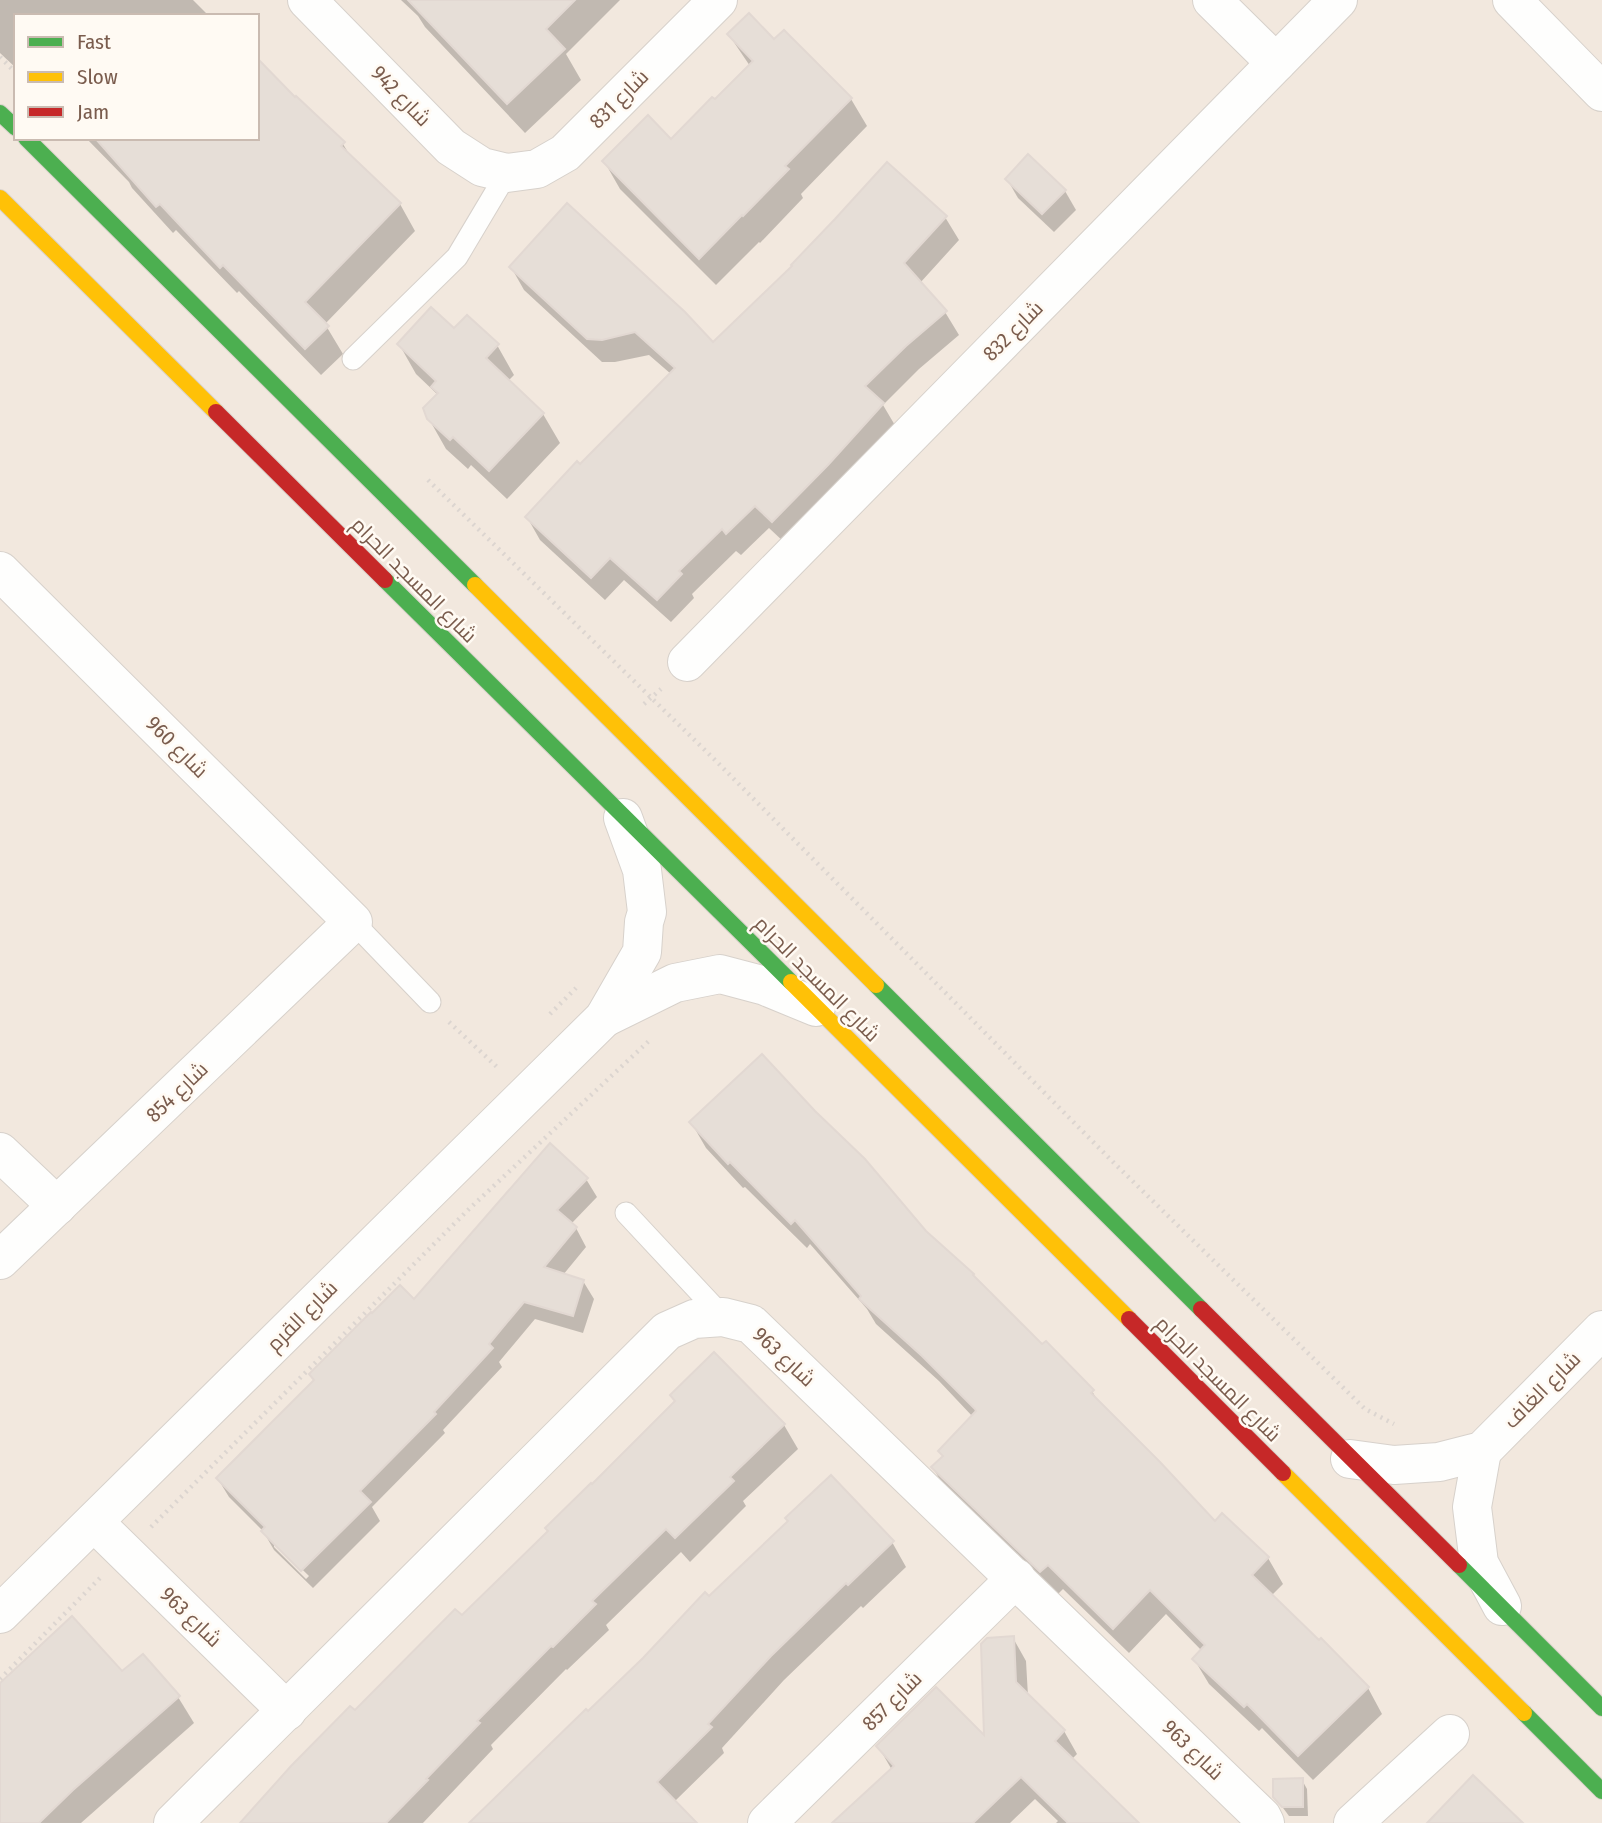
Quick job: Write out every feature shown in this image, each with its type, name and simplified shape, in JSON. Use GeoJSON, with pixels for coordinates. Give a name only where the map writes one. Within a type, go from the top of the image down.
{"type":"FeatureCollection","features":[{"type":"Feature","properties":{"kind":"street","name":"شارع 942"},"geometry":{"type":"LineString","coordinates":[[307,0],[451,147],[482,167],[507,173]]}},
{"type":"Feature","properties":{"kind":"street","name":"شارع 831"},"geometry":{"type":"LineString","coordinates":[[507,173],[537,169],[565,153],[718,0]]}},
{"type":"Feature","properties":{"kind":"street"},"geometry":{"type":"LineString","coordinates":[[1212,0],[1276,63]]}},
{"type":"Feature","properties":{"kind":"street","name":"شارع 832"},"geometry":{"type":"LineString","coordinates":[[687,662],[1338,0]]}},
{"type":"Feature","properties":{"kind":"street"},"geometry":{"type":"LineString","coordinates":[[1512,0],[1602,92]]}},
{"type":"Feature","properties":{"kind":"street"},"geometry":{"type":"LineString","coordinates":[[0,113],[14,126]]}},
{"type":"Feature","properties":{"kind":"street","name":"شارع المسجد الحرام"},"geometry":{"type":"LineString","coordinates":[[28,140],[1602,1708]]}},
{"type":"Feature","properties":{"kind":"street","name":"شارع المسجد الحرام"},"geometry":{"type":"LineString","coordinates":[[0,198],[1602,1791]]}},
{"type":"Feature","properties":{"kind":"street","name":"شارع 960"},"geometry":{"type":"LineString","coordinates":[[0,571],[354,922]]}},
{"type":"Feature","properties":{"kind":"street","name":"شارع القرم"},"geometry":{"type":"LineString","coordinates":[[0,1614],[604,1018],[642,952],[647,912],[642,870],[623,818]]}},
{"type":"Feature","properties":{"kind":"street","name":"شارع 854"},"geometry":{"type":"LineString","coordinates":[[0,1260],[354,922]]}},
{"type":"Feature","properties":{"kind":"street","name":"شارع القرم"},"geometry":{"type":"LineString","coordinates":[[604,1018],[675,983],[720,974],[765,986],[816,1007]]}},
{"type":"Feature","properties":{"kind":"street"},"geometry":{"type":"LineString","coordinates":[[0,1152],[57,1206]]}},
{"type":"Feature","properties":{"kind":"street","name":"شارع 963"},"geometry":{"type":"LineString","coordinates":[[173,1823],[667,1331],[694,1319],[723,1317],[751,1324],[1243,1798],[1265,1823]]}},
{"type":"Feature","properties":{"kind":"street","name":"شارع الغاف"},"geometry":{"type":"LineString","coordinates":[[1482,1451],[1602,1330]]}},
{"type":"Feature","properties":{"kind":"street"},"geometry":{"type":"LineString","coordinates":[[1350,1459],[1394,1465],[1439,1462],[1482,1451],[1472,1507],[1479,1563],[1506,1613]]}},
{"type":"Feature","properties":{"kind":"street","name":"شارع 963"},"geometry":{"type":"LineString","coordinates":[[94,1522],[287,1710]]}},
{"type":"Feature","properties":{"kind":"street","name":"شارع 857"},"geometry":{"type":"LineString","coordinates":[[767,1823],[1016,1578]]}},
{"type":"Feature","properties":{"kind":"street"},"geometry":{"type":"LineString","coordinates":[[1353,1823],[1450,1734]]}},
{"type":"Feature","properties":{"kind":"lane"},"geometry":{"type":"LineString","coordinates":[[353,359],[457,257],[507,173]]}},
{"type":"Feature","properties":{"kind":"lane"},"geometry":{"type":"LineString","coordinates":[[354,922],[430,1002]]}},
{"type":"Feature","properties":{"kind":"lane"},"geometry":{"type":"LineString","coordinates":[[626,1213],[723,1317]]}},
{"type":"Feature","properties":{"kind":"path"},"geometry":{"type":"LineString","coordinates":[[0,58],[14,71]]}},
{"type":"Feature","properties":{"kind":"path"},"geometry":{"type":"LineString","coordinates":[[617,727],[678,674],[687,662]]}},
{"type":"Feature","properties":{"kind":"path"},"geometry":{"type":"LineString","coordinates":[[651,697],[1110,1159],[1365,1409],[1393,1424],[1405,1426]]}},
{"type":"Feature","properties":{"kind":"path"},"geometry":{"type":"LineString","coordinates":[[430,1002],[497,1067]]}},
{"type":"Feature","properties":{"kind":"path"},"geometry":{"type":"LineString","coordinates":[[0,1679],[468,1209],[660,1031]]}},
{"type":"Feature","properties":{"kind":"shaded area"},"geometry":{"type":"Polygon","coordinates":[[[0,0],[1602,0],[1602,1823],[0,1823],[0,0]]]}},
{"type":"Feature","properties":{"kind":"building"},"geometry":{"type":"Polygon","coordinates":[[[408,0],[575,0],[546,29],[565,49],[507,104],[408,0]]]}},
{"type":"Feature","properties":{"kind":"building"},"geometry":{"type":"Polygon","coordinates":[[[749,13],[774,39],[784,30],[852,98],[785,166],[789,169],[699,259],[602,161],[648,115],[671,139],[712,97],[715,99],[753,61],[727,34],[749,13]]]}},
{"type":"Feature","properties":{"kind":"building"},"geometry":{"type":"Polygon","coordinates":[[[259,60],[345,142],[341,146],[401,203],[305,302],[329,326],[305,349],[223,265],[220,268],[160,204],[156,207],[97,140],[259,140],[259,60]]]}},
{"type":"Feature","properties":{"kind":"building"},"geometry":{"type":"Polygon","coordinates":[[[1028,154],[1066,190],[1042,214],[1005,179],[1028,154]]]}},
{"type":"Feature","properties":{"kind":"building"},"geometry":{"type":"Polygon","coordinates":[[[887,162],[947,216],[904,263],[947,311],[865,386],[884,403],[772,522],[755,506],[726,534],[722,529],[679,571],[682,574],[657,600],[610,558],[591,578],[525,517],[577,461],[580,464],[675,368],[635,332],[602,340],[587,339],[509,267],[567,203],[685,312],[713,342],[792,266],[887,162]]]}},
{"type":"Feature","properties":{"kind":"building"},"geometry":{"type":"Polygon","coordinates":[[[431,307],[454,328],[467,315],[499,344],[486,358],[544,413],[489,471],[453,437],[450,440],[427,419],[423,408],[438,393],[431,387],[436,381],[397,344],[431,307]]]}},
{"type":"Feature","properties":{"kind":"building"},"geometry":{"type":"Polygon","coordinates":[[[762,1054],[865,1159],[926,1231],[974,1274],[1042,1344],[1046,1341],[1094,1390],[1091,1393],[1215,1521],[1222,1513],[1269,1557],[1252,1575],[1319,1640],[1321,1638],[1369,1687],[1298,1756],[1247,1704],[1244,1707],[1192,1659],[1205,1645],[1150,1590],[1113,1629],[1048,1565],[1040,1572],[931,1467],[943,1456],[938,1451],[975,1409],[859,1299],[861,1296],[795,1220],[791,1224],[730,1162],[728,1164],[689,1122],[762,1054]]]}},
{"type":"Feature","properties":{"kind":"building"},"geometry":{"type":"Polygon","coordinates":[[[550,1143],[588,1178],[557,1210],[577,1227],[544,1267],[584,1280],[573,1316],[524,1302],[489,1344],[493,1348],[434,1412],[436,1414],[360,1491],[371,1502],[301,1571],[261,1531],[265,1527],[216,1478],[314,1380],[309,1374],[400,1285],[414,1299],[550,1143]]]}},
{"type":"Feature","properties":{"kind":"building"},"geometry":{"type":"Polygon","coordinates":[[[714,1352],[785,1424],[730,1477],[734,1481],[675,1538],[666,1529],[592,1601],[596,1604],[477,1721],[480,1723],[386,1823],[240,1823],[350,1706],[355,1710],[455,1609],[462,1615],[548,1531],[545,1528],[675,1401],[670,1395],[714,1352]]]}},
{"type":"Feature","properties":{"kind":"building"},"geometry":{"type":"Polygon","coordinates":[[[831,1475],[894,1541],[848,1585],[846,1583],[771,1656],[708,1724],[712,1727],[657,1782],[697,1823],[469,1823],[586,1709],[588,1711],[643,1658],[705,1592],[709,1596],[788,1521],[785,1518],[831,1475]]]}},
{"type":"Feature","properties":{"kind":"building"},"geometry":{"type":"Polygon","coordinates":[[[72,1616],[122,1671],[143,1654],[180,1696],[39,1823],[0,1823],[0,1683],[72,1616]]]}},
{"type":"Feature","properties":{"kind":"building"},"geometry":{"type":"Polygon","coordinates":[[[1014,1636],[1016,1682],[1065,1730],[1055,1741],[1139,1823],[1068,1823],[1021,1777],[973,1823],[832,1823],[894,1766],[876,1746],[936,1687],[984,1735],[981,1644],[987,1638],[1014,1636]]]}},
{"type":"Feature","properties":{"kind":"building"},"geometry":{"type":"Polygon","coordinates":[[[1473,1775],[1523,1823],[1427,1823],[1473,1775]]]}},
{"type":"Feature","properties":{"kind":"building"},"geometry":{"type":"Polygon","coordinates":[[[1303,1778],[1303,1807],[1282,1807],[1273,1797],[1273,1779],[1303,1778]]]}},
{"type":"Feature","properties":{"kind":"traffic: fast"},"geometry":{"type":"LineString","coordinates":[[0,113],[14,126]]}},
{"type":"Feature","properties":{"kind":"traffic: fast"},"geometry":{"type":"LineString","coordinates":[[28,140],[475,585]]}},
{"type":"Feature","properties":{"kind":"traffic: fast"},"geometry":{"type":"LineString","coordinates":[[385,580],[791,982]]}},
{"type":"Feature","properties":{"kind":"traffic: fast"},"geometry":{"type":"LineString","coordinates":[[876,985],[1201,1309]]}},
{"type":"Feature","properties":{"kind":"traffic: fast"},"geometry":{"type":"LineString","coordinates":[[1459,1565],[1602,1708]]}},
{"type":"Feature","properties":{"kind":"traffic: fast"},"geometry":{"type":"LineString","coordinates":[[1524,1713],[1602,1791]]}},
{"type":"Feature","properties":{"kind":"traffic: slow"},"geometry":{"type":"LineString","coordinates":[[0,198],[216,412]]}},
{"type":"Feature","properties":{"kind":"traffic: slow"},"geometry":{"type":"LineString","coordinates":[[475,585],[876,985]]}},
{"type":"Feature","properties":{"kind":"traffic: slow"},"geometry":{"type":"LineString","coordinates":[[791,982],[1129,1319]]}},
{"type":"Feature","properties":{"kind":"traffic: slow"},"geometry":{"type":"LineString","coordinates":[[1283,1473],[1524,1713]]}},
{"type":"Feature","properties":{"kind":"traffic: jam"},"geometry":{"type":"LineString","coordinates":[[216,412],[385,580]]}},
{"type":"Feature","properties":{"kind":"traffic: jam"},"geometry":{"type":"LineString","coordinates":[[1201,1309],[1459,1565]]}},
{"type":"Feature","properties":{"kind":"traffic: jam"},"geometry":{"type":"LineString","coordinates":[[1129,1319],[1283,1473]]}}]}
